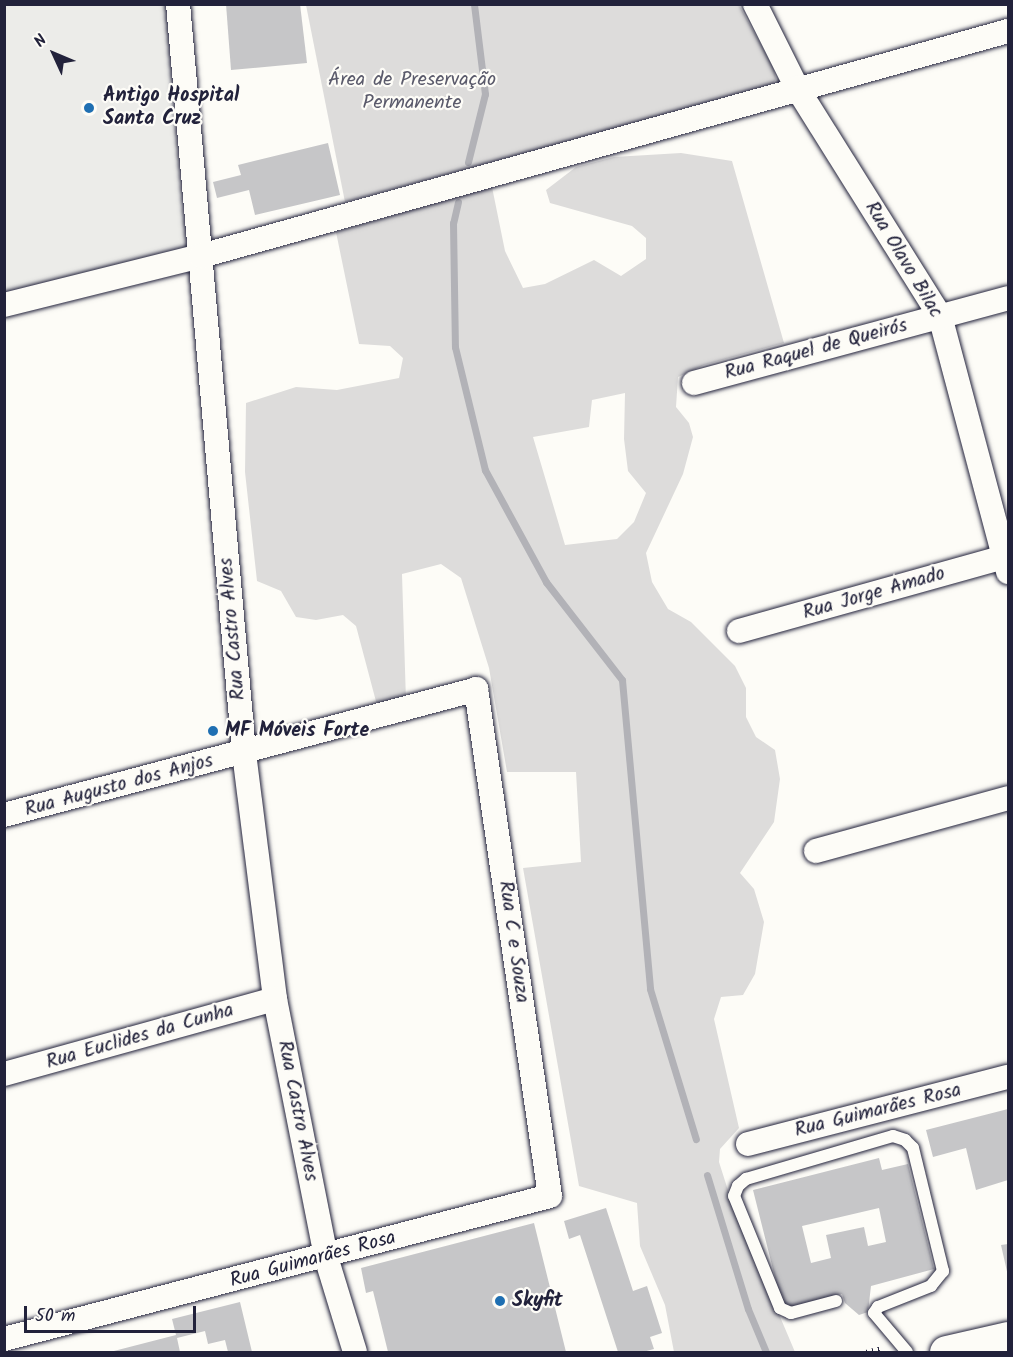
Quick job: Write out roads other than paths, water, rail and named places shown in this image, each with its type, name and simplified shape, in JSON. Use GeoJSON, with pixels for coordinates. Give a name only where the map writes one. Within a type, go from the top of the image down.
{"type":"FeatureCollection","features":[{"type":"Feature","properties":{"kind":"main road"},"geometry":{"type":"LineString","coordinates":[[946,1353],[1008,1338]]}},
{"type":"Feature","properties":{"kind":"street","name":"Rua Castro Alves"},"geometry":{"type":"LineString","coordinates":[[178,4],[244,753],[275,999],[326,1257],[356,1353]]}},
{"type":"Feature","properties":{"kind":"street","name":"Rua Olavo Bilac"},"geometry":{"type":"LineString","coordinates":[[755,4],[797,88],[940,316],[1007,562]]}},
{"type":"Feature","properties":{"kind":"street"},"geometry":{"type":"LineString","coordinates":[[4,305],[201,256],[1008,31]]}},
{"type":"Feature","properties":{"kind":"street","name":"Rua Raquel de Queirós"},"geometry":{"type":"LineString","coordinates":[[694,383],[1008,298]]}},
{"type":"Feature","properties":{"kind":"street","name":"Rua Jorge Amado"},"geometry":{"type":"LineString","coordinates":[[739,631],[1007,562]]}},
{"type":"Feature","properties":{"kind":"street","name":"Rua Augusto dos Anjos"},"geometry":{"type":"LineString","coordinates":[[4,815],[244,753],[476,689]]}},
{"type":"Feature","properties":{"kind":"street","name":"Rua C e Souza"},"geometry":{"type":"LineString","coordinates":[[476,689],[550,1196]]}},
{"type":"Feature","properties":{"kind":"street"},"geometry":{"type":"LineString","coordinates":[[816,851],[1008,798]]}},
{"type":"Feature","properties":{"kind":"street","name":"Rua Euclides da Cunha"},"geometry":{"type":"LineString","coordinates":[[4,1074],[275,999]]}},
{"type":"Feature","properties":{"kind":"street","name":"Rua Guimarães Rosa"},"geometry":{"type":"LineString","coordinates":[[748,1144],[1008,1077]]}},
{"type":"Feature","properties":{"kind":"street","name":"Rua Guimarães Rosa"},"geometry":{"type":"LineString","coordinates":[[4,1339],[326,1257],[550,1196]]}},
{"type":"Feature","properties":{"kind":"lane"},"geometry":{"type":"LineString","coordinates":[[836,1301],[791,1312],[780,1308],[734,1196],[738,1186],[746,1179],[893,1136],[905,1140],[913,1148],[943,1271],[931,1286],[878,1306],[874,1313],[907,1353]]}},
{"type":"Feature","properties":{"kind":"waterway"},"geometry":{"type":"LineString","coordinates":[[468,162],[485,94],[474,4]]}},
{"type":"Feature","properties":{"kind":"waterway"},"geometry":{"type":"LineString","coordinates":[[458,202],[453,223],[455,347],[485,470],[546,582],[622,680],[650,989],[696,1139]]}},
{"type":"Feature","properties":{"kind":"waterway"},"geometry":{"type":"LineString","coordinates":[[707,1175],[748,1309],[766,1352]]}},
{"type":"Feature","properties":{"kind":"place","name":"Antigo Hospital Santa Cruz"},"geometry":{"type":"Point","coordinates":[89,108]}},
{"type":"Feature","properties":{"kind":"place","name":"MF Móveis Forte"},"geometry":{"type":"Point","coordinates":[213,731]}},
{"type":"Feature","properties":{"kind":"place","name":"Skyfit"},"geometry":{"type":"Point","coordinates":[500,1301]}},
{"type":"Feature","properties":{"kind":"park label","name":"Área de Preservação Permanente"},"geometry":{"type":"Point","coordinates":[412,92]}}]}
